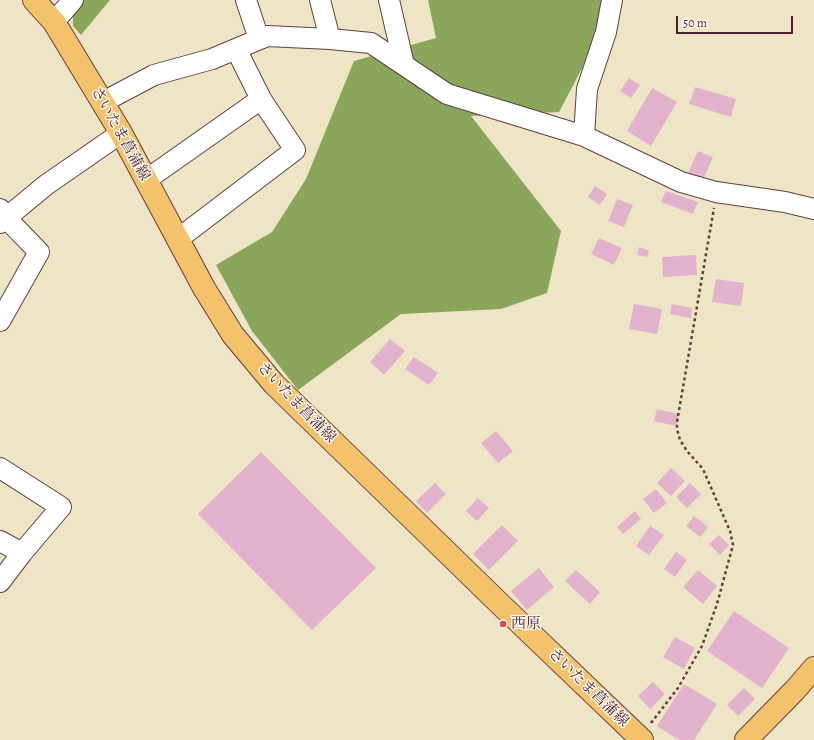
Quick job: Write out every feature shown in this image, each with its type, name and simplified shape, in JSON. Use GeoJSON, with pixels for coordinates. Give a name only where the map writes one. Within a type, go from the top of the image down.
{"type":"FeatureCollection","features":[{"type":"Feature","properties":{"kind":"main road","name":"さいたま菖蒲線"},"geometry":{"type":"LineString","coordinates":[[34,0],[54,22],[121,133],[204,288],[233,335],[274,384],[641,739]]}},
{"type":"Feature","properties":{"kind":"main road"},"geometry":{"type":"LineString","coordinates":[[746,740],[795,690],[814,668]]}},
{"type":"Feature","properties":{"kind":"street"},"geometry":{"type":"LineString","coordinates":[[54,22],[73,0]]}},
{"type":"Feature","properties":{"kind":"street"},"geometry":{"type":"LineString","coordinates":[[246,0],[259,39]]}},
{"type":"Feature","properties":{"kind":"street"},"geometry":{"type":"LineString","coordinates":[[320,0],[330,39]]}},
{"type":"Feature","properties":{"kind":"street"},"geometry":{"type":"LineString","coordinates":[[389,0],[404,65]]}},
{"type":"Feature","properties":{"kind":"street"},"geometry":{"type":"LineString","coordinates":[[584,136],[587,89],[606,32],[612,0]]}},
{"type":"Feature","properties":{"kind":"street"},"geometry":{"type":"LineString","coordinates":[[102,102],[154,74],[212,59],[267,36],[330,39],[371,43],[447,94],[584,136],[680,182],[716,192],[785,202],[814,209]]}},
{"type":"Feature","properties":{"kind":"street"},"geometry":{"type":"LineString","coordinates":[[178,239],[295,150],[262,99],[236,49]]}},
{"type":"Feature","properties":{"kind":"street"},"geometry":{"type":"LineString","coordinates":[[146,180],[262,99]]}},
{"type":"Feature","properties":{"kind":"street"},"geometry":{"type":"LineString","coordinates":[[0,321],[38,252],[2,217],[121,133]]}},
{"type":"Feature","properties":{"kind":"street"},"geometry":{"type":"LineString","coordinates":[[0,468],[61,507],[22,553],[0,582]]}},
{"type":"Feature","properties":{"kind":"street"},"geometry":{"type":"LineString","coordinates":[[0,541],[22,553]]}},
{"type":"Feature","properties":{"kind":"path"},"geometry":{"type":"LineString","coordinates":[[641,739],[678,688],[702,646],[718,604],[733,545],[730,531],[703,468],[686,451],[680,440],[677,429],[716,192]]}},
{"type":"Feature","properties":{"kind":"green space"},"geometry":{"type":"Polygon","coordinates":[[[82,0],[110,0],[81,35],[73,26],[73,10],[82,0]]]}},
{"type":"Feature","properties":{"kind":"green space"},"geometry":{"type":"Polygon","coordinates":[[[428,0],[612,0],[600,34],[559,112],[471,116],[561,231],[547,293],[501,309],[401,314],[298,390],[252,331],[216,265],[272,232],[306,179],[354,61],[436,38],[428,0]]]}},
{"type":"Feature","properties":{"kind":"building"},"geometry":{"type":"Polygon","coordinates":[[[629,78],[640,85],[631,98],[620,91],[629,78]]]}},
{"type":"Feature","properties":{"kind":"building"},"geometry":{"type":"Polygon","coordinates":[[[695,87],[736,99],[731,117],[689,104],[695,87]]]}},
{"type":"Feature","properties":{"kind":"building"},"geometry":{"type":"Polygon","coordinates":[[[652,88],[677,102],[651,146],[627,131],[652,88]]]}},
{"type":"Feature","properties":{"kind":"building"},"geometry":{"type":"Polygon","coordinates":[[[698,151],[713,157],[703,180],[688,173],[698,151]]]}},
{"type":"Feature","properties":{"kind":"building"},"geometry":{"type":"Polygon","coordinates":[[[595,186],[607,194],[600,205],[588,197],[595,186]]]}},
{"type":"Feature","properties":{"kind":"building"},"geometry":{"type":"Polygon","coordinates":[[[666,191],[698,202],[693,214],[661,202],[666,191]]]}},
{"type":"Feature","properties":{"kind":"building"},"geometry":{"type":"Polygon","coordinates":[[[617,199],[633,205],[624,227],[608,221],[617,199]]]}},
{"type":"Feature","properties":{"kind":"building"},"geometry":{"type":"Polygon","coordinates":[[[599,238],[622,248],[614,265],[591,254],[599,238]]]}},
{"type":"Feature","properties":{"kind":"building"},"geometry":{"type":"Polygon","coordinates":[[[639,247],[649,250],[647,257],[637,255],[639,247]]]}},
{"type":"Feature","properties":{"kind":"building"},"geometry":{"type":"Polygon","coordinates":[[[696,255],[697,275],[663,277],[662,257],[696,255]]]}},
{"type":"Feature","properties":{"kind":"building"},"geometry":{"type":"Polygon","coordinates":[[[716,279],[744,283],[741,306],[712,302],[716,279]]]}},
{"type":"Feature","properties":{"kind":"building"},"geometry":{"type":"Polygon","coordinates":[[[634,304],[662,309],[657,334],[629,329],[634,304]]]}},
{"type":"Feature","properties":{"kind":"building"},"geometry":{"type":"Polygon","coordinates":[[[672,304],[692,308],[691,318],[670,314],[672,304]]]}},
{"type":"Feature","properties":{"kind":"building"},"geometry":{"type":"Polygon","coordinates":[[[390,339],[405,351],[384,375],[370,362],[390,339]]]}},
{"type":"Feature","properties":{"kind":"building"},"geometry":{"type":"Polygon","coordinates":[[[414,357],[438,373],[429,385],[405,369],[414,357]]]}},
{"type":"Feature","properties":{"kind":"building"},"geometry":{"type":"Polygon","coordinates":[[[657,409],[679,414],[676,426],[654,421],[657,409]]]}},
{"type":"Feature","properties":{"kind":"building"},"geometry":{"type":"Polygon","coordinates":[[[496,431],[513,451],[498,463],[481,443],[496,431]]]}},
{"type":"Feature","properties":{"kind":"building"},"geometry":{"type":"Polygon","coordinates":[[[261,452],[376,568],[312,630],[198,514],[261,452]]]}},
{"type":"Feature","properties":{"kind":"building"},"geometry":{"type":"Polygon","coordinates":[[[671,468],[685,481],[671,496],[657,483],[671,468]]]}},
{"type":"Feature","properties":{"kind":"building"},"geometry":{"type":"Polygon","coordinates":[[[435,483],[446,494],[427,513],[416,501],[435,483]]]}},
{"type":"Feature","properties":{"kind":"building"},"geometry":{"type":"Polygon","coordinates":[[[690,483],[701,494],[687,508],[676,497],[690,483]]]}},
{"type":"Feature","properties":{"kind":"building"},"geometry":{"type":"Polygon","coordinates":[[[656,489],[667,503],[654,513],[643,499],[656,489]]]}},
{"type":"Feature","properties":{"kind":"building"},"geometry":{"type":"Polygon","coordinates":[[[478,498],[489,508],[477,521],[466,511],[478,498]]]}},
{"type":"Feature","properties":{"kind":"building"},"geometry":{"type":"Polygon","coordinates":[[[635,511],[641,519],[623,534],[617,527],[635,511]]]}},
{"type":"Feature","properties":{"kind":"building"},"geometry":{"type":"Polygon","coordinates":[[[694,516],[708,527],[700,537],[686,526],[694,516]]]}},
{"type":"Feature","properties":{"kind":"building"},"geometry":{"type":"Polygon","coordinates":[[[502,525],[518,541],[489,570],[473,554],[502,525]]]}},
{"type":"Feature","properties":{"kind":"building"},"geometry":{"type":"Polygon","coordinates":[[[650,526],[664,535],[649,555],[636,546],[650,526]]]}},
{"type":"Feature","properties":{"kind":"building"},"geometry":{"type":"Polygon","coordinates":[[[719,535],[729,545],[720,555],[709,544],[719,535]]]}},
{"type":"Feature","properties":{"kind":"building"},"geometry":{"type":"Polygon","coordinates":[[[676,552],[687,560],[675,577],[664,569],[676,552]]]}},
{"type":"Feature","properties":{"kind":"building"},"geometry":{"type":"Polygon","coordinates":[[[539,568],[554,587],[527,610],[511,591],[539,568]]]}},
{"type":"Feature","properties":{"kind":"building"},"geometry":{"type":"Polygon","coordinates":[[[576,570],[600,592],[590,604],[565,581],[576,570]]]}},
{"type":"Feature","properties":{"kind":"building"},"geometry":{"type":"Polygon","coordinates":[[[698,570],[717,586],[703,604],[683,587],[698,570]]]}},
{"type":"Feature","properties":{"kind":"building"},"geometry":{"type":"Polygon","coordinates":[[[734,611],[789,648],[762,688],[707,651],[734,611]]]}},
{"type":"Feature","properties":{"kind":"building"},"geometry":{"type":"Polygon","coordinates":[[[675,637],[695,648],[684,669],[663,657],[675,637]]]}},
{"type":"Feature","properties":{"kind":"building"},"geometry":{"type":"Polygon","coordinates":[[[653,682],[665,694],[650,709],[638,696],[653,682]]]}},
{"type":"Feature","properties":{"kind":"building"},"geometry":{"type":"Polygon","coordinates":[[[684,684],[717,704],[694,740],[679,740],[657,726],[684,684]]]}},
{"type":"Feature","properties":{"kind":"building"},"geometry":{"type":"Polygon","coordinates":[[[744,688],[755,699],[738,716],[727,705],[744,688]]]}},
{"type":"Feature","properties":{"kind":"place","name":"西原"},"geometry":{"type":"Point","coordinates":[503,624]}}]}
